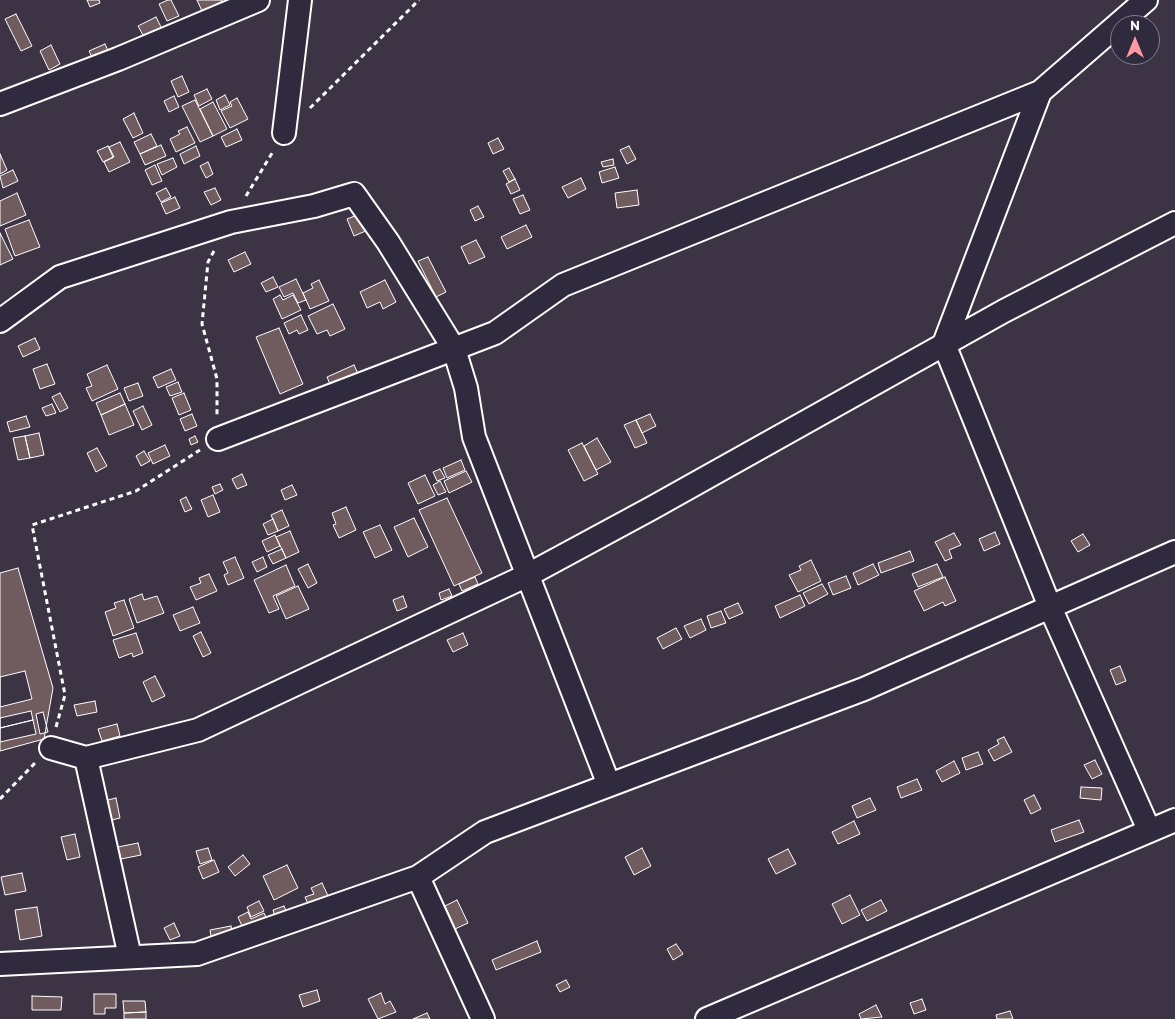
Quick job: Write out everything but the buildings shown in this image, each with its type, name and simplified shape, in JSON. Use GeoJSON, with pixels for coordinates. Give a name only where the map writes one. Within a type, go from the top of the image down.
{"type":"FeatureCollection","features":[{"type":"Feature","properties":{"kind":"street"},"geometry":{"type":"LineString","coordinates":[[0,104],[118,59],[258,0]]}},
{"type":"Feature","properties":{"kind":"street"},"geometry":{"type":"LineString","coordinates":[[284,133],[300,0]]}},
{"type":"Feature","properties":{"kind":"street"},"geometry":{"type":"LineString","coordinates":[[218,439],[495,333],[564,285],[1040,92],[1146,0]]}},
{"type":"Feature","properties":{"kind":"street"},"geometry":{"type":"LineString","coordinates":[[1040,92],[944,344],[1050,607],[1149,830]]}},
{"type":"Feature","properties":{"kind":"street"},"geometry":{"type":"LineString","coordinates":[[0,321],[60,277],[231,222],[314,206],[354,194],[388,242],[454,349],[466,388],[474,437],[609,785]]}},
{"type":"Feature","properties":{"kind":"street"},"geometry":{"type":"LineString","coordinates":[[51,748],[86,758],[198,730],[528,575],[1004,311],[1175,223]]}},
{"type":"Feature","properties":{"kind":"street"},"geometry":{"type":"LineString","coordinates":[[0,964],[197,954],[418,877],[485,832],[864,689],[1175,552]]}},
{"type":"Feature","properties":{"kind":"street"},"geometry":{"type":"LineString","coordinates":[[86,758],[130,957]]}},
{"type":"Feature","properties":{"kind":"street"},"geometry":{"type":"LineString","coordinates":[[708,1019],[1175,820]]}},
{"type":"Feature","properties":{"kind":"street"},"geometry":{"type":"LineString","coordinates":[[418,877],[483,1019]]}},
{"type":"Feature","properties":{"kind":"path"},"geometry":{"type":"LineString","coordinates":[[0,799],[51,748],[65,695],[32,525],[136,490],[218,439],[217,379],[202,324],[208,262],[284,133],[418,0]]}}]}
